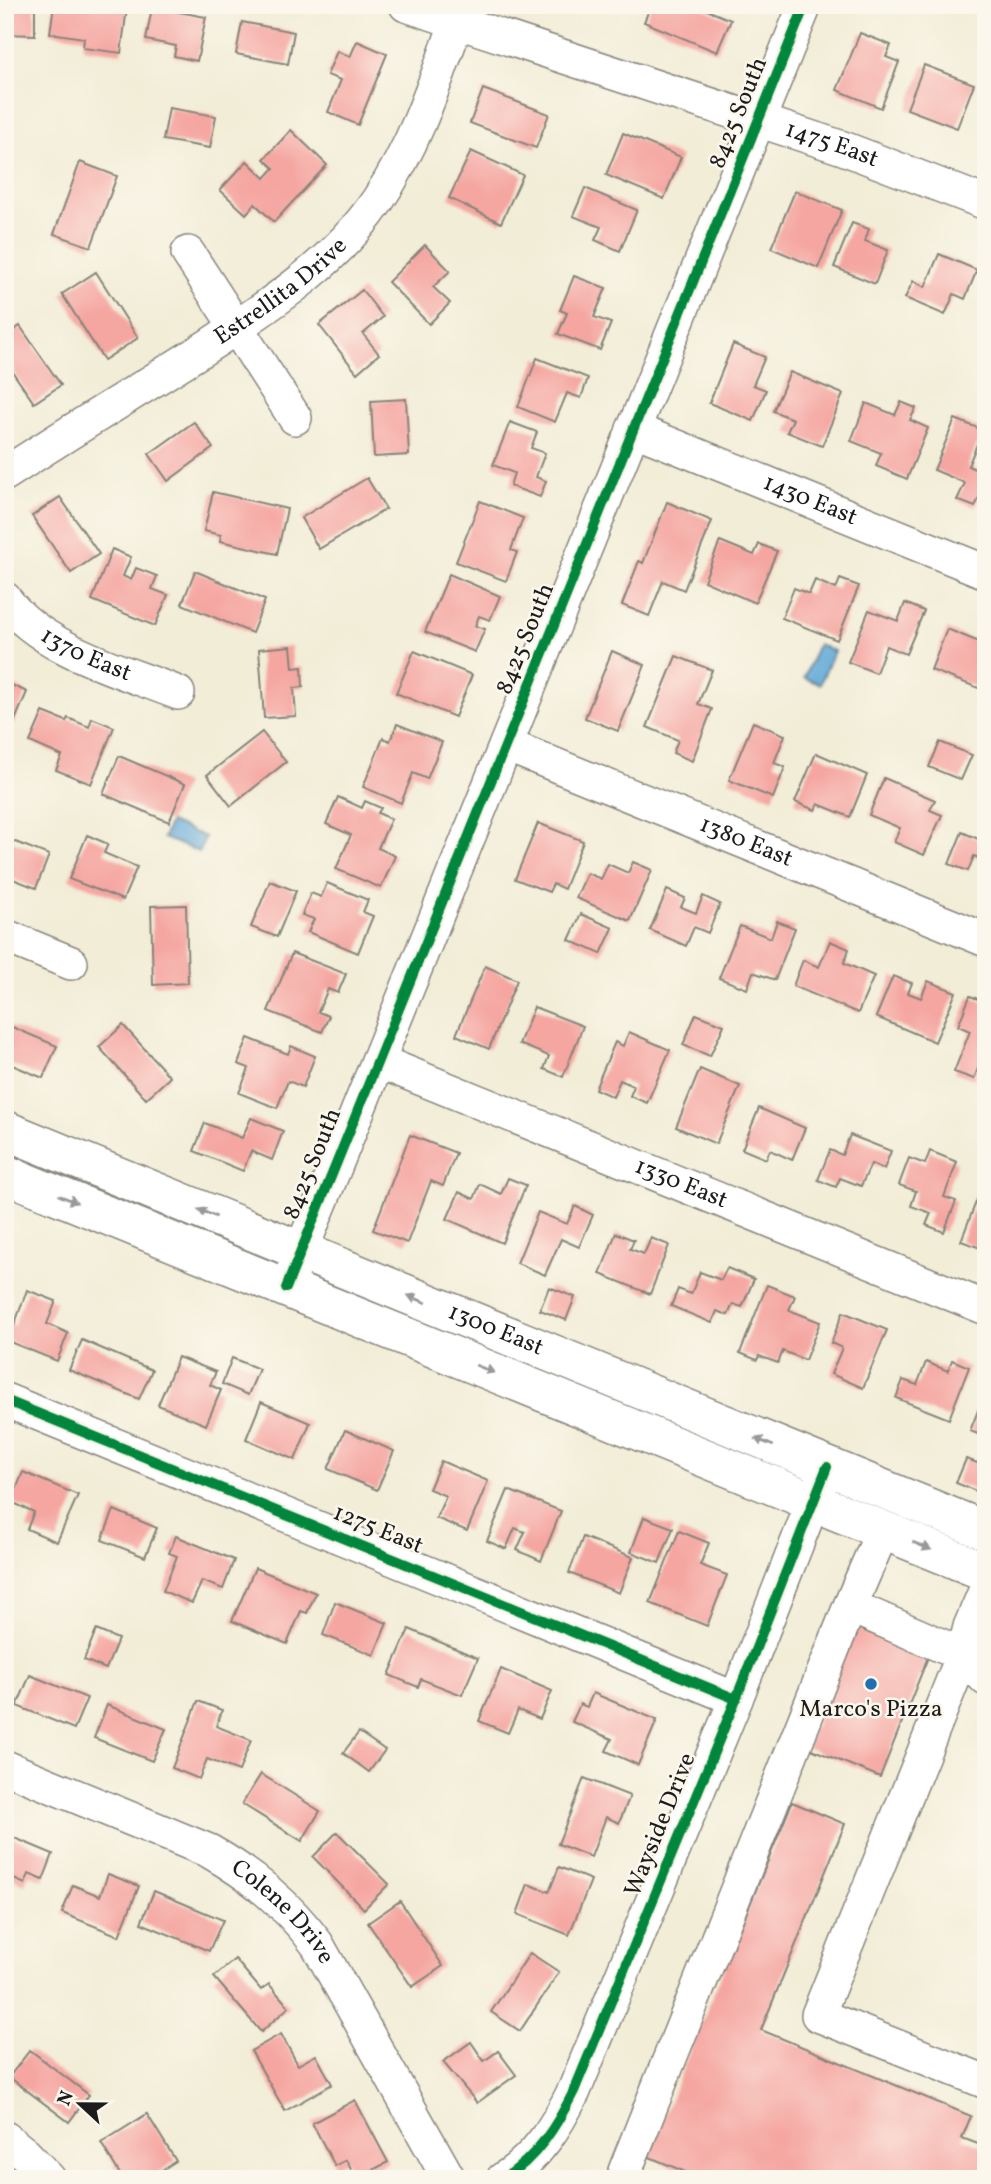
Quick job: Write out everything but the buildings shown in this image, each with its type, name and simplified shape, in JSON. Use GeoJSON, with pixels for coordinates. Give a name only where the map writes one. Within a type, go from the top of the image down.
{"type":"FeatureCollection","features":[{"type":"Feature","properties":{"kind":"main road","name":"1300 East"},"geometry":{"type":"LineString","coordinates":[[5,1130],[301,1251],[820,1484],[883,1530],[986,1572]]}},
{"type":"Feature","properties":{"kind":"main road","name":"1300 East"},"geometry":{"type":"LineString","coordinates":[[5,1174],[286,1288],[820,1484],[986,1531]]}},
{"type":"Feature","properties":{"kind":"street","name":"1475 East"},"geometry":{"type":"LineString","coordinates":[[407,5],[895,166],[986,203]]}},
{"type":"Feature","properties":{"kind":"street","name":"8425 South"},"geometry":{"type":"LineString","coordinates":[[286,1288],[805,5]]}},
{"type":"Feature","properties":{"kind":"street","name":"Estrellita Drive"},"geometry":{"type":"LineString","coordinates":[[6,471],[236,327],[307,278],[345,242],[378,200],[405,155],[427,106],[457,21]]}},
{"type":"Feature","properties":{"kind":"street"},"geometry":{"type":"LineString","coordinates":[[188,253],[295,418]]}},
{"type":"Feature","properties":{"kind":"street","name":"1430 East"},"geometry":{"type":"LineString","coordinates":[[633,429],[986,572]]}},
{"type":"Feature","properties":{"kind":"street","name":"1370 East"},"geometry":{"type":"LineString","coordinates":[[5,599],[14,612],[43,634],[76,652],[178,693]]}},
{"type":"Feature","properties":{"kind":"street","name":"1380 East"},"geometry":{"type":"LineString","coordinates":[[506,745],[986,940]]}},
{"type":"Feature","properties":{"kind":"street"},"geometry":{"type":"LineString","coordinates":[[5,936],[71,963]]}},
{"type":"Feature","properties":{"kind":"street","name":"1330 East"},"geometry":{"type":"LineString","coordinates":[[378,1061],[986,1308]]}},
{"type":"Feature","properties":{"kind":"street","name":"1275 East"},"geometry":{"type":"LineString","coordinates":[[5,1400],[736,1699]]}},
{"type":"Feature","properties":{"kind":"street","name":"Wayside Drive"},"geometry":{"type":"LineString","coordinates":[[503,2179],[536,2151],[557,2124],[575,2091],[736,1699],[820,1484]]}},
{"type":"Feature","properties":{"kind":"street"},"geometry":{"type":"LineString","coordinates":[[631,2179],[625,2171],[850,1606],[883,1530]]}},
{"type":"Feature","properties":{"kind":"street"},"geometry":{"type":"LineString","coordinates":[[986,1589],[970,1627],[974,1651],[986,1679]]}},
{"type":"Feature","properties":{"kind":"street"},"geometry":{"type":"LineString","coordinates":[[850,1606],[974,1651]]}},
{"type":"Feature","properties":{"kind":"street"},"geometry":{"type":"LineString","coordinates":[[974,1651],[818,2015],[986,2082]]}},
{"type":"Feature","properties":{"kind":"street","name":"Colene Drive"},"geometry":{"type":"LineString","coordinates":[[5,1767],[209,1851],[239,1868],[268,1890],[296,1916],[317,1944],[449,2179]]}},
{"type":"Feature","properties":{"kind":"street"},"geometry":{"type":"LineString","coordinates":[[5,2138],[26,2154],[49,2179]]}},
{"type":"Feature","properties":{"kind":"water"},"geometry":{"type":"Polygon","coordinates":[[[818,644],[834,651],[820,684],[804,678],[818,644]]]}},
{"type":"Feature","properties":{"kind":"water"},"geometry":{"type":"Polygon","coordinates":[[[170,822],[205,837],[199,852],[163,838],[170,822]]]}},
{"type":"Feature","properties":{"kind":"cycle path"},"geometry":{"type":"LineString","coordinates":[[286,1288],[805,5]]}},
{"type":"Feature","properties":{"kind":"cycle path"},"geometry":{"type":"LineString","coordinates":[[5,1400],[736,1699]]}},
{"type":"Feature","properties":{"kind":"cycle path"},"geometry":{"type":"LineString","coordinates":[[503,2179],[526,2161],[545,2140],[574,2091],[736,1699],[827,1467]]}},
{"type":"Feature","properties":{"kind":"place","name":"Marco's Pizza"},"geometry":{"type":"Point","coordinates":[871,1684]}}]}
